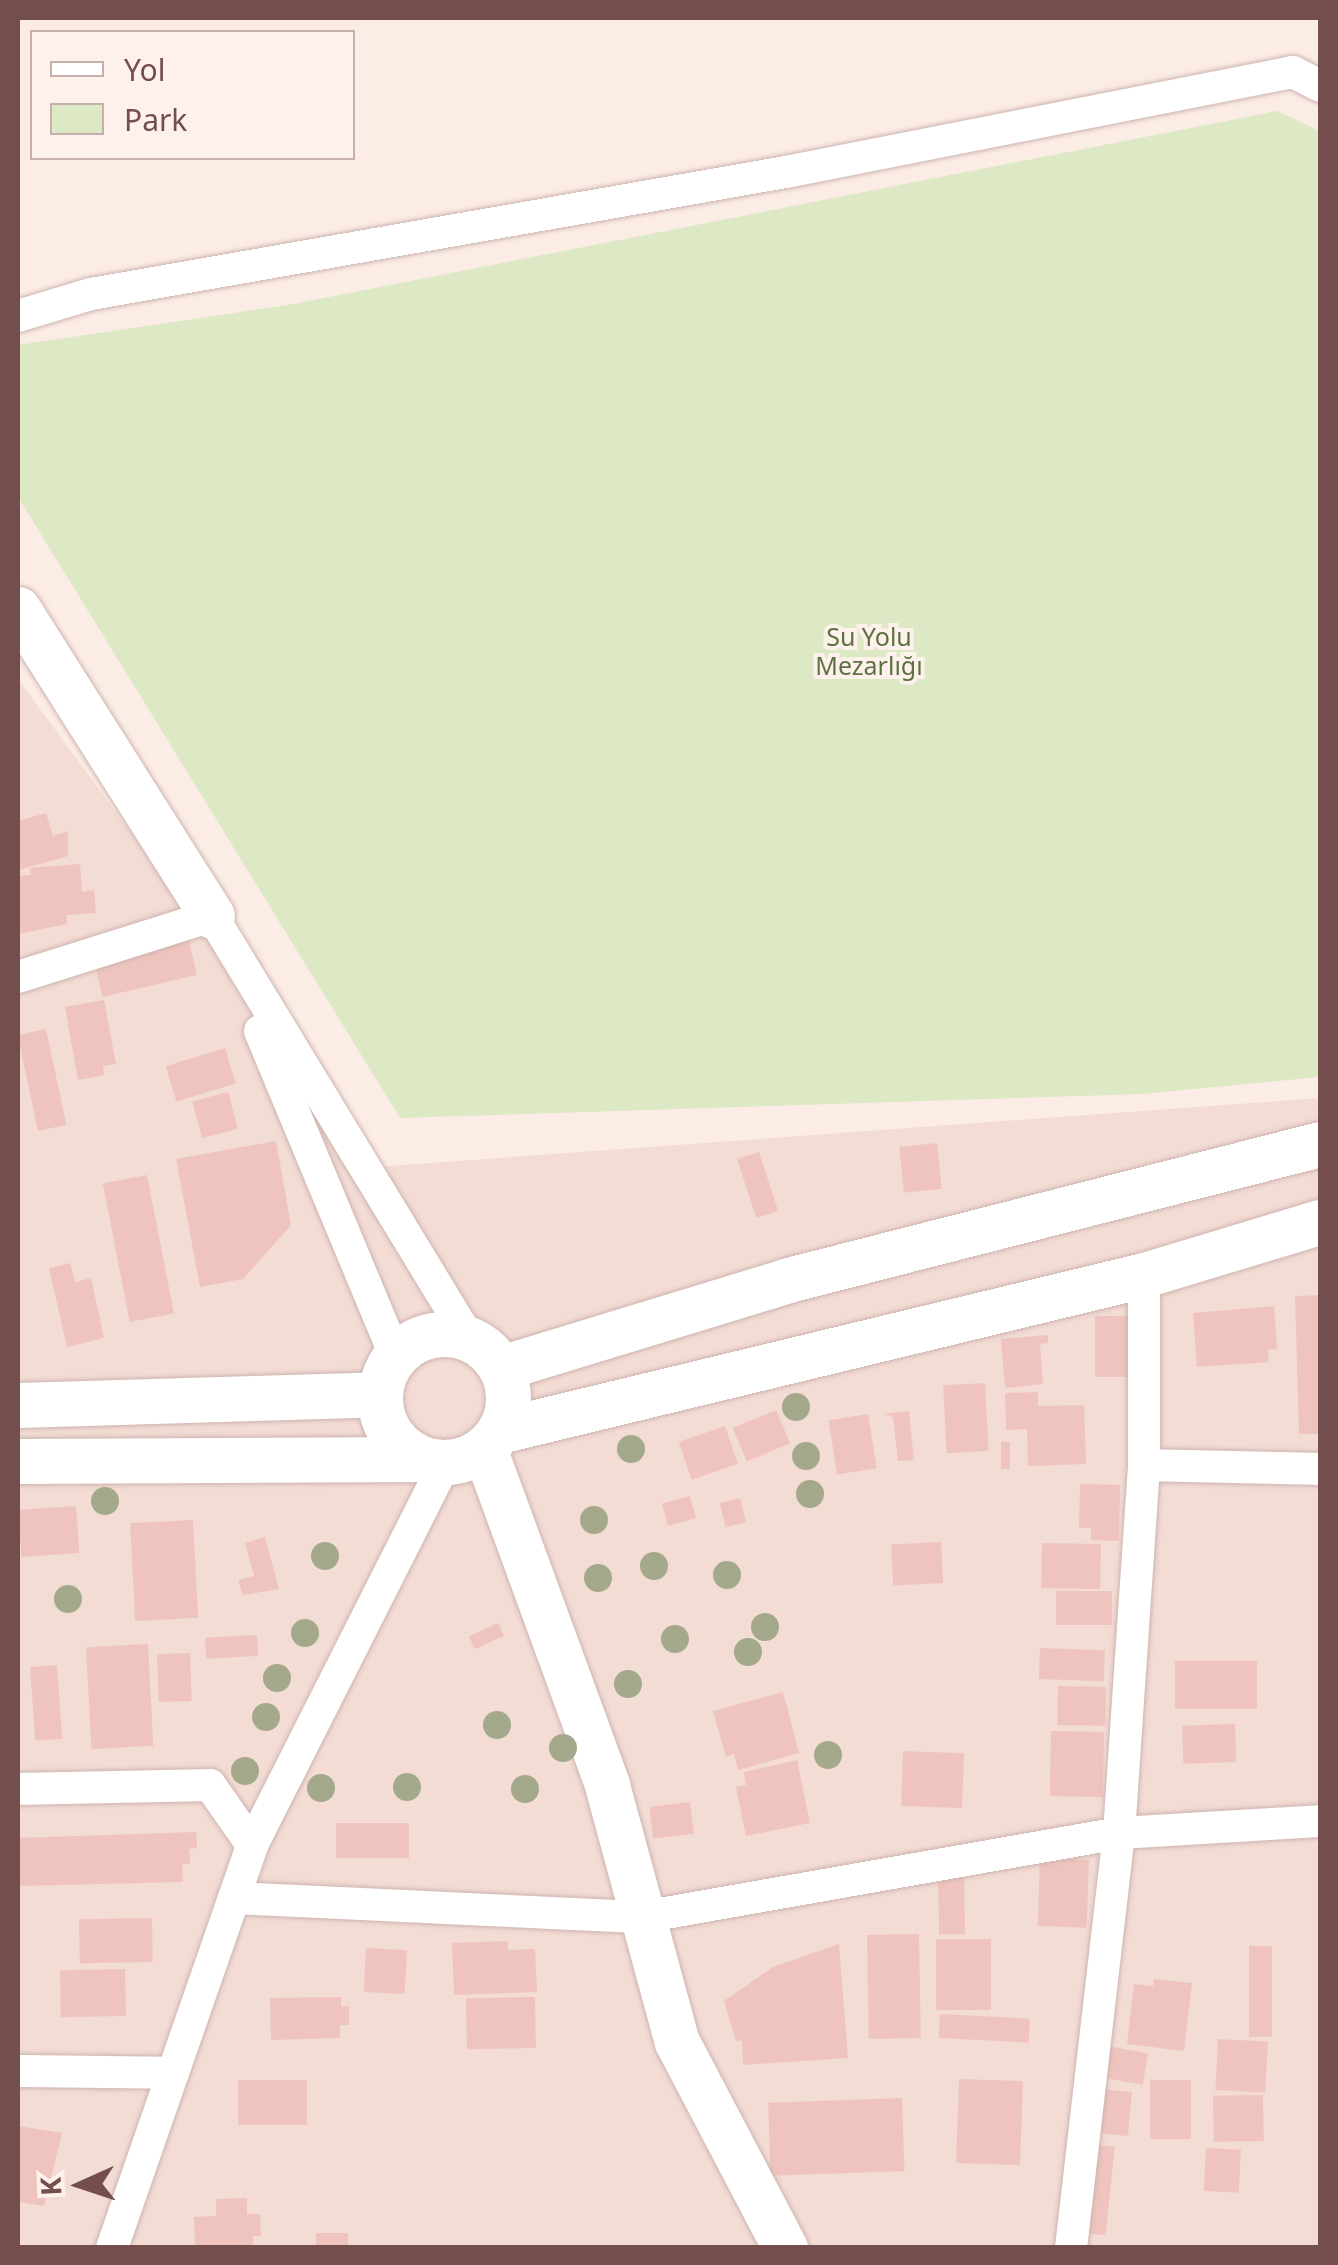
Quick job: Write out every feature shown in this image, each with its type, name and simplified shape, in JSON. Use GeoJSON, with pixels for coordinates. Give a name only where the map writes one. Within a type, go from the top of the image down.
{"type":"FeatureCollection","features":[{"type":"Feature","properties":{"kind":"street"},"geometry":{"type":"LineString","coordinates":[[18,316],[91,294],[786,172],[1292,72],[1320,86]]}},
{"type":"Feature","properties":{"kind":"street"},"geometry":{"type":"LineString","coordinates":[[18,609],[508,1390],[463,1450],[252,1845],[112,2248]]}},
{"type":"Feature","properties":{"kind":"street"},"geometry":{"type":"LineString","coordinates":[[18,977],[212,916]]}},
{"type":"Feature","properties":{"kind":"street"},"geometry":{"type":"LineString","coordinates":[[212,916],[387,1375],[390,1434],[463,1450]]}},
{"type":"Feature","properties":{"kind":"street"},"geometry":{"type":"LineString","coordinates":[[18,1404],[387,1375],[430,1335],[485,1354],[1320,1144]]}},
{"type":"Feature","properties":{"kind":"street"},"geometry":{"type":"LineString","coordinates":[[18,1461],[463,1450],[1144,1274],[1320,1222]]}},
{"type":"Feature","properties":{"kind":"street"},"geometry":{"type":"LineString","coordinates":[[1071,2248],[1119,1834],[1144,1465],[1144,1274]]}},
{"type":"Feature","properties":{"kind":"street"},"geometry":{"type":"LineString","coordinates":[[463,1450],[607,1785],[677,2042],[785,2248]]}},
{"type":"Feature","properties":{"kind":"street"},"geometry":{"type":"LineString","coordinates":[[1144,1465],[1320,1469]]}},
{"type":"Feature","properties":{"kind":"street"},"geometry":{"type":"LineString","coordinates":[[18,1788],[210,1784],[252,1845]]}},
{"type":"Feature","properties":{"kind":"street"},"geometry":{"type":"LineString","coordinates":[[234,1898],[643,1917],[1119,1834],[1320,1821]]}},
{"type":"Feature","properties":{"kind":"street"},"geometry":{"type":"LineString","coordinates":[[18,2071],[173,2073]]}},
{"type":"Feature","properties":{"kind":"shaded area"},"geometry":{"type":"Polygon","coordinates":[[[18,679],[376,1167],[1320,1098],[1320,2247],[18,2247],[18,679]]]}},
{"type":"Feature","properties":{"kind":"green space","name":"Su Yolu Mezarlığı"},"geometry":{"type":"Polygon","coordinates":[[[1277,111],[1320,131],[1320,1077],[1142,1094],[400,1118],[18,497],[18,345],[288,305],[1277,111]]]}},
{"type":"Feature","properties":{"kind":"building"},"geometry":{"type":"Polygon","coordinates":[[[46,813],[53,836],[68,831],[68,856],[18,870],[18,821],[46,813]]]}},
{"type":"Feature","properties":{"kind":"building"},"geometry":{"type":"Polygon","coordinates":[[[80,864],[82,892],[94,890],[96,913],[66,915],[67,924],[18,934],[18,876],[31,875],[30,868],[80,864]]]}},
{"type":"Feature","properties":{"kind":"building"},"geometry":{"type":"Polygon","coordinates":[[[189,941],[197,975],[102,997],[94,963],[189,941]]]}},
{"type":"Feature","properties":{"kind":"building"},"geometry":{"type":"Polygon","coordinates":[[[104,1000],[116,1064],[103,1066],[104,1075],[78,1080],[65,1007],[104,1000]]]}},
{"type":"Feature","properties":{"kind":"building"},"geometry":{"type":"Polygon","coordinates":[[[46,1029],[66,1125],[38,1131],[18,1035],[46,1029]]]}},
{"type":"Feature","properties":{"kind":"building"},"geometry":{"type":"Polygon","coordinates":[[[225,1048],[236,1083],[177,1102],[166,1066],[225,1048]]]}},
{"type":"Feature","properties":{"kind":"building"},"geometry":{"type":"Polygon","coordinates":[[[228,1092],[238,1129],[202,1138],[192,1102],[228,1092]]]}},
{"type":"Feature","properties":{"kind":"building"},"geometry":{"type":"Polygon","coordinates":[[[276,1141],[291,1225],[243,1279],[200,1287],[176,1159],[276,1141]]]}},
{"type":"Feature","properties":{"kind":"building"},"geometry":{"type":"Polygon","coordinates":[[[937,1143],[942,1189],[904,1193],[899,1147],[937,1143]]]}},
{"type":"Feature","properties":{"kind":"building"},"geometry":{"type":"Polygon","coordinates":[[[759,1152],[778,1211],[756,1218],[737,1159],[759,1152]]]}},
{"type":"Feature","properties":{"kind":"building"},"geometry":{"type":"Polygon","coordinates":[[[147,1175],[174,1313],[130,1322],[103,1184],[147,1175]]]}},
{"type":"Feature","properties":{"kind":"building"},"geometry":{"type":"Polygon","coordinates":[[[70,1263],[75,1282],[91,1278],[104,1338],[67,1347],[49,1268],[70,1263]]]}},
{"type":"Feature","properties":{"kind":"building"},"geometry":{"type":"Polygon","coordinates":[[[1320,1295],[1320,1434],[1299,1434],[1295,1296],[1320,1295]]]}},
{"type":"Feature","properties":{"kind":"building"},"geometry":{"type":"Polygon","coordinates":[[[1274,1306],[1277,1349],[1268,1350],[1269,1362],[1197,1367],[1193,1313],[1274,1306]]]}},
{"type":"Feature","properties":{"kind":"building"},"geometry":{"type":"Polygon","coordinates":[[[1095,1316],[1133,1316],[1133,1377],[1095,1377],[1095,1316]]]}},
{"type":"Feature","properties":{"kind":"building"},"geometry":{"type":"Polygon","coordinates":[[[1048,1335],[1048,1343],[1040,1344],[1043,1384],[1005,1388],[1001,1339],[1048,1335]]]}},
{"type":"Feature","properties":{"kind":"building"},"geometry":{"type":"Polygon","coordinates":[[[985,1383],[989,1451],[947,1453],[943,1385],[985,1383]]]}},
{"type":"Feature","properties":{"kind":"building"},"geometry":{"type":"Polygon","coordinates":[[[1038,1392],[1038,1406],[1084,1405],[1086,1464],[1028,1466],[1027,1429],[1006,1430],[1005,1393],[1038,1392]]]}},
{"type":"Feature","properties":{"kind":"building"},"geometry":{"type":"Polygon","coordinates":[[[776,1410],[790,1443],[747,1462],[733,1428],[776,1410]]]}},
{"type":"Feature","properties":{"kind":"building"},"geometry":{"type":"Polygon","coordinates":[[[909,1411],[914,1460],[898,1461],[893,1417],[884,1414],[909,1411]]]}},
{"type":"Feature","properties":{"kind":"building"},"geometry":{"type":"Polygon","coordinates":[[[868,1414],[877,1468],[837,1475],[828,1420],[868,1414]]]}},
{"type":"Feature","properties":{"kind":"building"},"geometry":{"type":"Polygon","coordinates":[[[725,1426],[738,1464],[692,1480],[679,1442],[725,1426]]]}},
{"type":"Feature","properties":{"kind":"building"},"geometry":{"type":"Polygon","coordinates":[[[1001,1442],[1010,1442],[1010,1469],[1001,1469],[1001,1442]]]}},
{"type":"Feature","properties":{"kind":"building"},"geometry":{"type":"Polygon","coordinates":[[[1080,1484],[1120,1485],[1119,1541],[1091,1540],[1091,1528],[1079,1528],[1080,1484]]]}},
{"type":"Feature","properties":{"kind":"building"},"geometry":{"type":"Polygon","coordinates":[[[690,1496],[696,1518],[668,1526],[662,1504],[690,1496]]]}},
{"type":"Feature","properties":{"kind":"building"},"geometry":{"type":"Polygon","coordinates":[[[740,1498],[746,1522],[726,1527],[720,1503],[740,1498]]]}},
{"type":"Feature","properties":{"kind":"building"},"geometry":{"type":"Polygon","coordinates":[[[76,1506],[79,1553],[21,1557],[18,1510],[76,1506]]]}},
{"type":"Feature","properties":{"kind":"building"},"geometry":{"type":"Polygon","coordinates":[[[193,1520],[198,1618],[135,1621],[130,1523],[193,1520]]]}},
{"type":"Feature","properties":{"kind":"building"},"geometry":{"type":"Polygon","coordinates":[[[265,1537],[279,1589],[243,1595],[238,1580],[254,1576],[245,1543],[265,1537]]]}},
{"type":"Feature","properties":{"kind":"building"},"geometry":{"type":"Polygon","coordinates":[[[941,1542],[943,1583],[893,1586],[891,1545],[941,1542]]]}},
{"type":"Feature","properties":{"kind":"building"},"geometry":{"type":"Polygon","coordinates":[[[1042,1543],[1101,1544],[1100,1589],[1041,1588],[1042,1543]]]}},
{"type":"Feature","properties":{"kind":"building"},"geometry":{"type":"Polygon","coordinates":[[[1056,1591],[1112,1591],[1112,1625],[1056,1625],[1056,1591]]]}},
{"type":"Feature","properties":{"kind":"building"},"geometry":{"type":"Polygon","coordinates":[[[498,1623],[504,1636],[475,1649],[469,1637],[498,1623]]]}},
{"type":"Feature","properties":{"kind":"building"},"geometry":{"type":"Polygon","coordinates":[[[257,1635],[258,1656],[206,1659],[205,1638],[257,1635]]]}},
{"type":"Feature","properties":{"kind":"building"},"geometry":{"type":"Polygon","coordinates":[[[148,1644],[153,1746],[91,1749],[86,1647],[148,1644]]]}},
{"type":"Feature","properties":{"kind":"building"},"geometry":{"type":"Polygon","coordinates":[[[1040,1648],[1105,1650],[1104,1681],[1039,1679],[1040,1648]]]}},
{"type":"Feature","properties":{"kind":"building"},"geometry":{"type":"Polygon","coordinates":[[[190,1653],[192,1701],[159,1702],[157,1654],[190,1653]]]}},
{"type":"Feature","properties":{"kind":"building"},"geometry":{"type":"Polygon","coordinates":[[[1175,1661],[1257,1661],[1257,1709],[1175,1709],[1175,1661]]]}},
{"type":"Feature","properties":{"kind":"building"},"geometry":{"type":"Polygon","coordinates":[[[57,1665],[62,1739],[35,1741],[30,1667],[57,1665]]]}},
{"type":"Feature","properties":{"kind":"building"},"geometry":{"type":"Polygon","coordinates":[[[1058,1686],[1106,1687],[1105,1726],[1057,1725],[1058,1686]]]}},
{"type":"Feature","properties":{"kind":"building"},"geometry":{"type":"Polygon","coordinates":[[[783,1692],[799,1753],[738,1770],[734,1754],[726,1757],[713,1711],[783,1692]]]}},
{"type":"Feature","properties":{"kind":"building"},"geometry":{"type":"Polygon","coordinates":[[[1235,1724],[1236,1762],[1183,1764],[1182,1726],[1235,1724]]]}},
{"type":"Feature","properties":{"kind":"building"},"geometry":{"type":"Polygon","coordinates":[[[1051,1731],[1104,1732],[1103,1797],[1050,1796],[1051,1731]]]}},
{"type":"Feature","properties":{"kind":"building"},"geometry":{"type":"Polygon","coordinates":[[[903,1751],[964,1753],[962,1808],[901,1806],[903,1751]]]}},
{"type":"Feature","properties":{"kind":"building"},"geometry":{"type":"Polygon","coordinates":[[[797,1760],[810,1823],[746,1836],[736,1787],[746,1785],[744,1772],[797,1760]]]}},
{"type":"Feature","properties":{"kind":"building"},"geometry":{"type":"Polygon","coordinates":[[[690,1802],[694,1834],[653,1839],[649,1807],[690,1802]]]}},
{"type":"Feature","properties":{"kind":"building"},"geometry":{"type":"Polygon","coordinates":[[[336,1823],[409,1823],[409,1858],[336,1858],[336,1823]]]}},
{"type":"Feature","properties":{"kind":"building"},"geometry":{"type":"Polygon","coordinates":[[[196,1832],[197,1848],[189,1849],[190,1864],[182,1864],[183,1882],[20,1886],[18,1838],[196,1832]]]}},
{"type":"Feature","properties":{"kind":"building"},"geometry":{"type":"Polygon","coordinates":[[[1040,1858],[1089,1860],[1087,1928],[1038,1926],[1040,1858]]]}},
{"type":"Feature","properties":{"kind":"building"},"geometry":{"type":"Polygon","coordinates":[[[938,1869],[964,1869],[965,1934],[939,1934],[938,1869]]]}},
{"type":"Feature","properties":{"kind":"building"},"geometry":{"type":"Polygon","coordinates":[[[152,1918],[153,1962],[80,1963],[79,1919],[152,1918]]]}},
{"type":"Feature","properties":{"kind":"building"},"geometry":{"type":"Polygon","coordinates":[[[919,1934],[921,2038],[869,2039],[867,1935],[919,1934]]]}},
{"type":"Feature","properties":{"kind":"building"},"geometry":{"type":"Polygon","coordinates":[[[936,1939],[991,1939],[991,2010],[936,2010],[936,1939]]]}},
{"type":"Feature","properties":{"kind":"building"},"geometry":{"type":"Polygon","coordinates":[[[508,1941],[508,1950],[535,1949],[537,1992],[454,1995],[452,1943],[508,1941]]]}},
{"type":"Feature","properties":{"kind":"building"},"geometry":{"type":"Polygon","coordinates":[[[839,1944],[848,2058],[743,2065],[742,2040],[736,2041],[724,2001],[773,1967],[839,1944]]]}},
{"type":"Feature","properties":{"kind":"building"},"geometry":{"type":"Polygon","coordinates":[[[1249,1946],[1272,1946],[1272,2037],[1249,2037],[1249,1946]]]}},
{"type":"Feature","properties":{"kind":"building"},"geometry":{"type":"Polygon","coordinates":[[[366,1948],[407,1950],[405,1994],[364,1992],[366,1948]]]}},
{"type":"Feature","properties":{"kind":"building"},"geometry":{"type":"Polygon","coordinates":[[[125,1969],[126,2016],[61,2017],[60,1970],[125,1969]]]}},
{"type":"Feature","properties":{"kind":"building"},"geometry":{"type":"Polygon","coordinates":[[[1154,1979],[1192,1983],[1184,2051],[1127,2044],[1134,1984],[1153,1986],[1154,1979]]]}},
{"type":"Feature","properties":{"kind":"building"},"geometry":{"type":"Polygon","coordinates":[[[341,1997],[341,2006],[349,2006],[349,2025],[340,2025],[340,2038],[271,2040],[270,1998],[341,1997]]]}},
{"type":"Feature","properties":{"kind":"building"},"geometry":{"type":"Polygon","coordinates":[[[535,1997],[536,2048],[467,2049],[466,1998],[535,1997]]]}},
{"type":"Feature","properties":{"kind":"building"},"geometry":{"type":"Polygon","coordinates":[[[940,2014],[1030,2019],[1029,2043],[939,2038],[940,2014]]]}},
{"type":"Feature","properties":{"kind":"building"},"geometry":{"type":"Polygon","coordinates":[[[1218,2039],[1268,2042],[1265,2093],[1215,2090],[1218,2039]]]}},
{"type":"Feature","properties":{"kind":"building"},"geometry":{"type":"Polygon","coordinates":[[[1102,2045],[1148,2053],[1143,2085],[1096,2077],[1102,2045]]]}},
{"type":"Feature","properties":{"kind":"building"},"geometry":{"type":"Polygon","coordinates":[[[959,2079],[1023,2081],[1020,2165],[956,2163],[959,2079]]]}},
{"type":"Feature","properties":{"kind":"building"},"geometry":{"type":"Polygon","coordinates":[[[238,2080],[307,2080],[307,2125],[238,2125],[238,2080]]]}},
{"type":"Feature","properties":{"kind":"building"},"geometry":{"type":"Polygon","coordinates":[[[1150,2080],[1191,2080],[1191,2139],[1150,2139],[1150,2080]]]}},
{"type":"Feature","properties":{"kind":"building"},"geometry":{"type":"Polygon","coordinates":[[[1097,2089],[1132,2092],[1128,2136],[1093,2133],[1097,2089]]]}},
{"type":"Feature","properties":{"kind":"building"},"geometry":{"type":"Polygon","coordinates":[[[1263,2095],[1264,2141],[1214,2142],[1213,2096],[1263,2095]]]}},
{"type":"Feature","properties":{"kind":"building"},"geometry":{"type":"Polygon","coordinates":[[[902,2098],[905,2171],[771,2176],[768,2103],[902,2098]]]}},
{"type":"Feature","properties":{"kind":"building"},"geometry":{"type":"Polygon","coordinates":[[[18,2126],[62,2133],[44,2206],[18,2202],[18,2126]]]}},
{"type":"Feature","properties":{"kind":"building"},"geometry":{"type":"Polygon","coordinates":[[[1088,2144],[1115,2147],[1106,2235],[1079,2233],[1088,2144]]]}},
{"type":"Feature","properties":{"kind":"building"},"geometry":{"type":"Polygon","coordinates":[[[1206,2148],[1241,2150],[1239,2193],[1204,2191],[1206,2148]]]}},
{"type":"Feature","properties":{"kind":"building"},"geometry":{"type":"Polygon","coordinates":[[[247,2198],[247,2214],[260,2214],[261,2236],[253,2236],[253,2248],[195,2248],[194,2217],[216,2216],[216,2199],[247,2198]]]}},
{"type":"Feature","properties":{"kind":"building"},"geometry":{"type":"Polygon","coordinates":[[[316,2233],[348,2233],[348,2248],[316,2248],[316,2233]]]}}]}
